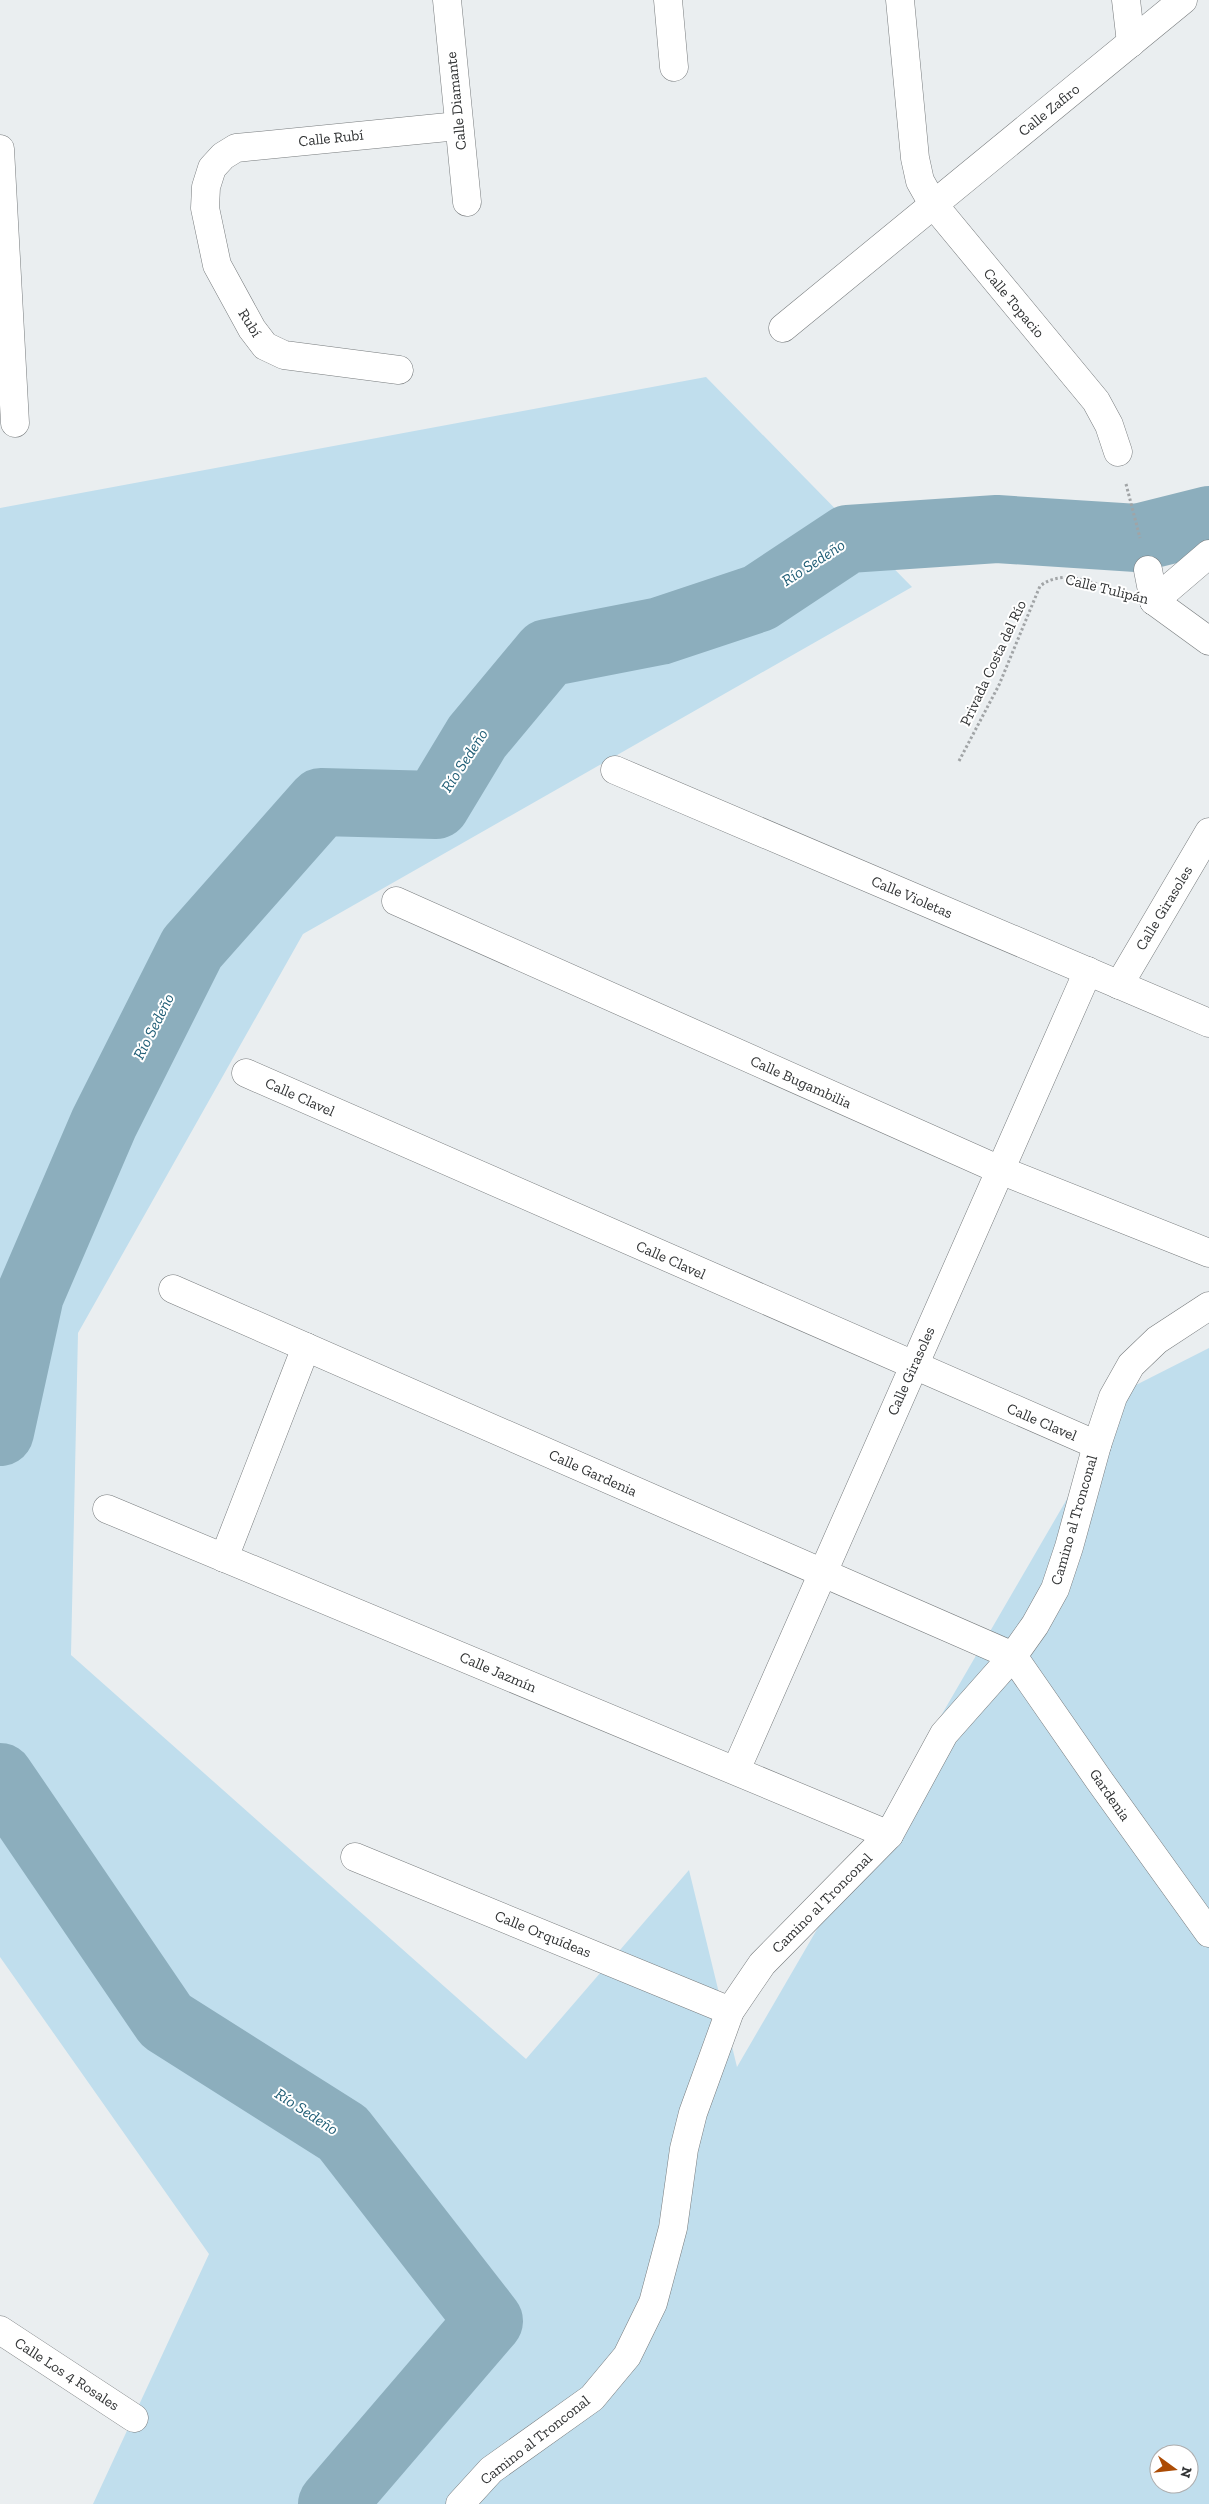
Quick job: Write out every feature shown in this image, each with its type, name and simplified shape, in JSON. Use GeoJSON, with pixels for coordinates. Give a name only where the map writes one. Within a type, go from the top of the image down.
{"type":"FeatureCollection","features":[{"type":"Feature","properties":{"kind":"street","name":"Calle Diamante"},"geometry":{"type":"LineString","coordinates":[[446,0],[467,202]]}},
{"type":"Feature","properties":{"kind":"street"},"geometry":{"type":"LineString","coordinates":[[668,0],[674,67]]}},
{"type":"Feature","properties":{"kind":"street","name":"Calle Topacio"},"geometry":{"type":"LineString","coordinates":[[900,0],[915,158],[920,181],[933,204],[1096,401],[1109,425],[1118,452]]}},
{"type":"Feature","properties":{"kind":"street"},"geometry":{"type":"LineString","coordinates":[[1126,0],[1131,43]]}},
{"type":"Feature","properties":{"kind":"street","name":"Calle Zafiro"},"geometry":{"type":"LineString","coordinates":[[783,328],[1183,0]]}},
{"type":"Feature","properties":{"kind":"street","name":"Calle Rubí"},"geometry":{"type":"LineString","coordinates":[[212,168],[223,156],[236,148],[458,126]]}},
{"type":"Feature","properties":{"kind":"street"},"geometry":{"type":"LineString","coordinates":[[0,148],[15,423]]}},
{"type":"Feature","properties":{"kind":"street","name":"Rubí"},"geometry":{"type":"LineString","coordinates":[[212,168],[206,186],[205,208],[217,265],[252,330],[265,346],[284,355],[399,370]]}},
{"type":"Feature","properties":{"kind":"street"},"geometry":{"type":"LineString","coordinates":[[1148,570],[1154,601],[1209,554]]}},
{"type":"Feature","properties":{"kind":"street","name":"Calle Tulipán"},"geometry":{"type":"LineString","coordinates":[[1154,601],[1209,641]]}},
{"type":"Feature","properties":{"kind":"street","name":"Calle Violetas"},"geometry":{"type":"LineString","coordinates":[[615,770],[1209,1023]]}},
{"type":"Feature","properties":{"kind":"street","name":"Calle Girasoles"},"geometry":{"type":"LineString","coordinates":[[1118,985],[1209,832]]}},
{"type":"Feature","properties":{"kind":"street","name":"Calle Bugambilia"},"geometry":{"type":"LineString","coordinates":[[396,901],[1000,1170],[1209,1253]]}},
{"type":"Feature","properties":{"kind":"street","name":"Calle Girasoles"},"geometry":{"type":"LineString","coordinates":[[736,1770],[1088,971]]}},
{"type":"Feature","properties":{"kind":"street","name":"Calle Clavel"},"geometry":{"type":"LineString","coordinates":[[246,1073],[1096,1445]]}},
{"type":"Feature","properties":{"kind":"street","name":"Calle Gardenia"},"geometry":{"type":"LineString","coordinates":[[173,1289],[1013,1656]]}},
{"type":"Feature","properties":{"kind":"street","name":"Camino al Tronconal"},"geometry":{"type":"LineString","coordinates":[[460,2504],[492,2470],[592,2398],[627,2356],[653,2304],[673,2228],[684,2149],[693,2113],[730,2010],[762,1964],[889,1835],[944,1734],[1013,1656],[1035,1625],[1055,1590],[1069,1547],[1096,1445],[1113,1397],[1131,1365],[1157,1340],[1209,1306]]}},
{"type":"Feature","properties":{"kind":"street"},"geometry":{"type":"LineString","coordinates":[[224,1558],[306,1347]]}},
{"type":"Feature","properties":{"kind":"street","name":"Calle Jazmín"},"geometry":{"type":"LineString","coordinates":[[106,1509],[889,1835]]}},
{"type":"Feature","properties":{"kind":"street","name":"Gardenia"},"geometry":{"type":"LineString","coordinates":[[1013,1656],[1209,1933]]}},
{"type":"Feature","properties":{"kind":"street","name":"Calle Orquídeas"},"geometry":{"type":"LineString","coordinates":[[355,1857],[730,2010]]}},
{"type":"Feature","properties":{"kind":"street","name":"Calle Los 4 Rosales"},"geometry":{"type":"LineString","coordinates":[[0,2330],[134,2418]]}},
{"type":"Feature","properties":{"kind":"path"},"geometry":{"type":"LineString","coordinates":[[1118,452],[1148,570]]}},
{"type":"Feature","properties":{"kind":"path","name":"Calle Tulipán"},"geometry":{"type":"LineString","coordinates":[[1051,578],[1068,576],[1154,601]]}},
{"type":"Feature","properties":{"kind":"path","name":"Privada Costa del Río"},"geometry":{"type":"LineString","coordinates":[[959,761],[998,685],[1040,586],[1051,578]]}},
{"type":"Feature","properties":{"kind":"shaded area"},"geometry":{"type":"Polygon","coordinates":[[[706,377],[912,587],[303,934],[78,1333],[71,1655],[526,2059],[689,1870],[737,2067],[1132,1387],[1209,1348],[1209,2504],[93,2504],[209,2254],[0,1957],[0,508],[706,377]]]}},
{"type":"Feature","properties":{"kind":"waterway","name":"Río Sedeño"},"geometry":{"type":"LineString","coordinates":[[0,1432],[30,1295],[104,1123],[192,948],[321,802],[436,805],[477,737],[547,653],[660,631],[759,598],[848,539],[997,529],[1137,538],[1209,520]]}},
{"type":"Feature","properties":{"kind":"waterway","name":"Río Sedeño"},"geometry":{"type":"LineString","coordinates":[[0,1777],[166,2021],[343,2133],[489,2321],[332,2504]]}}]}
